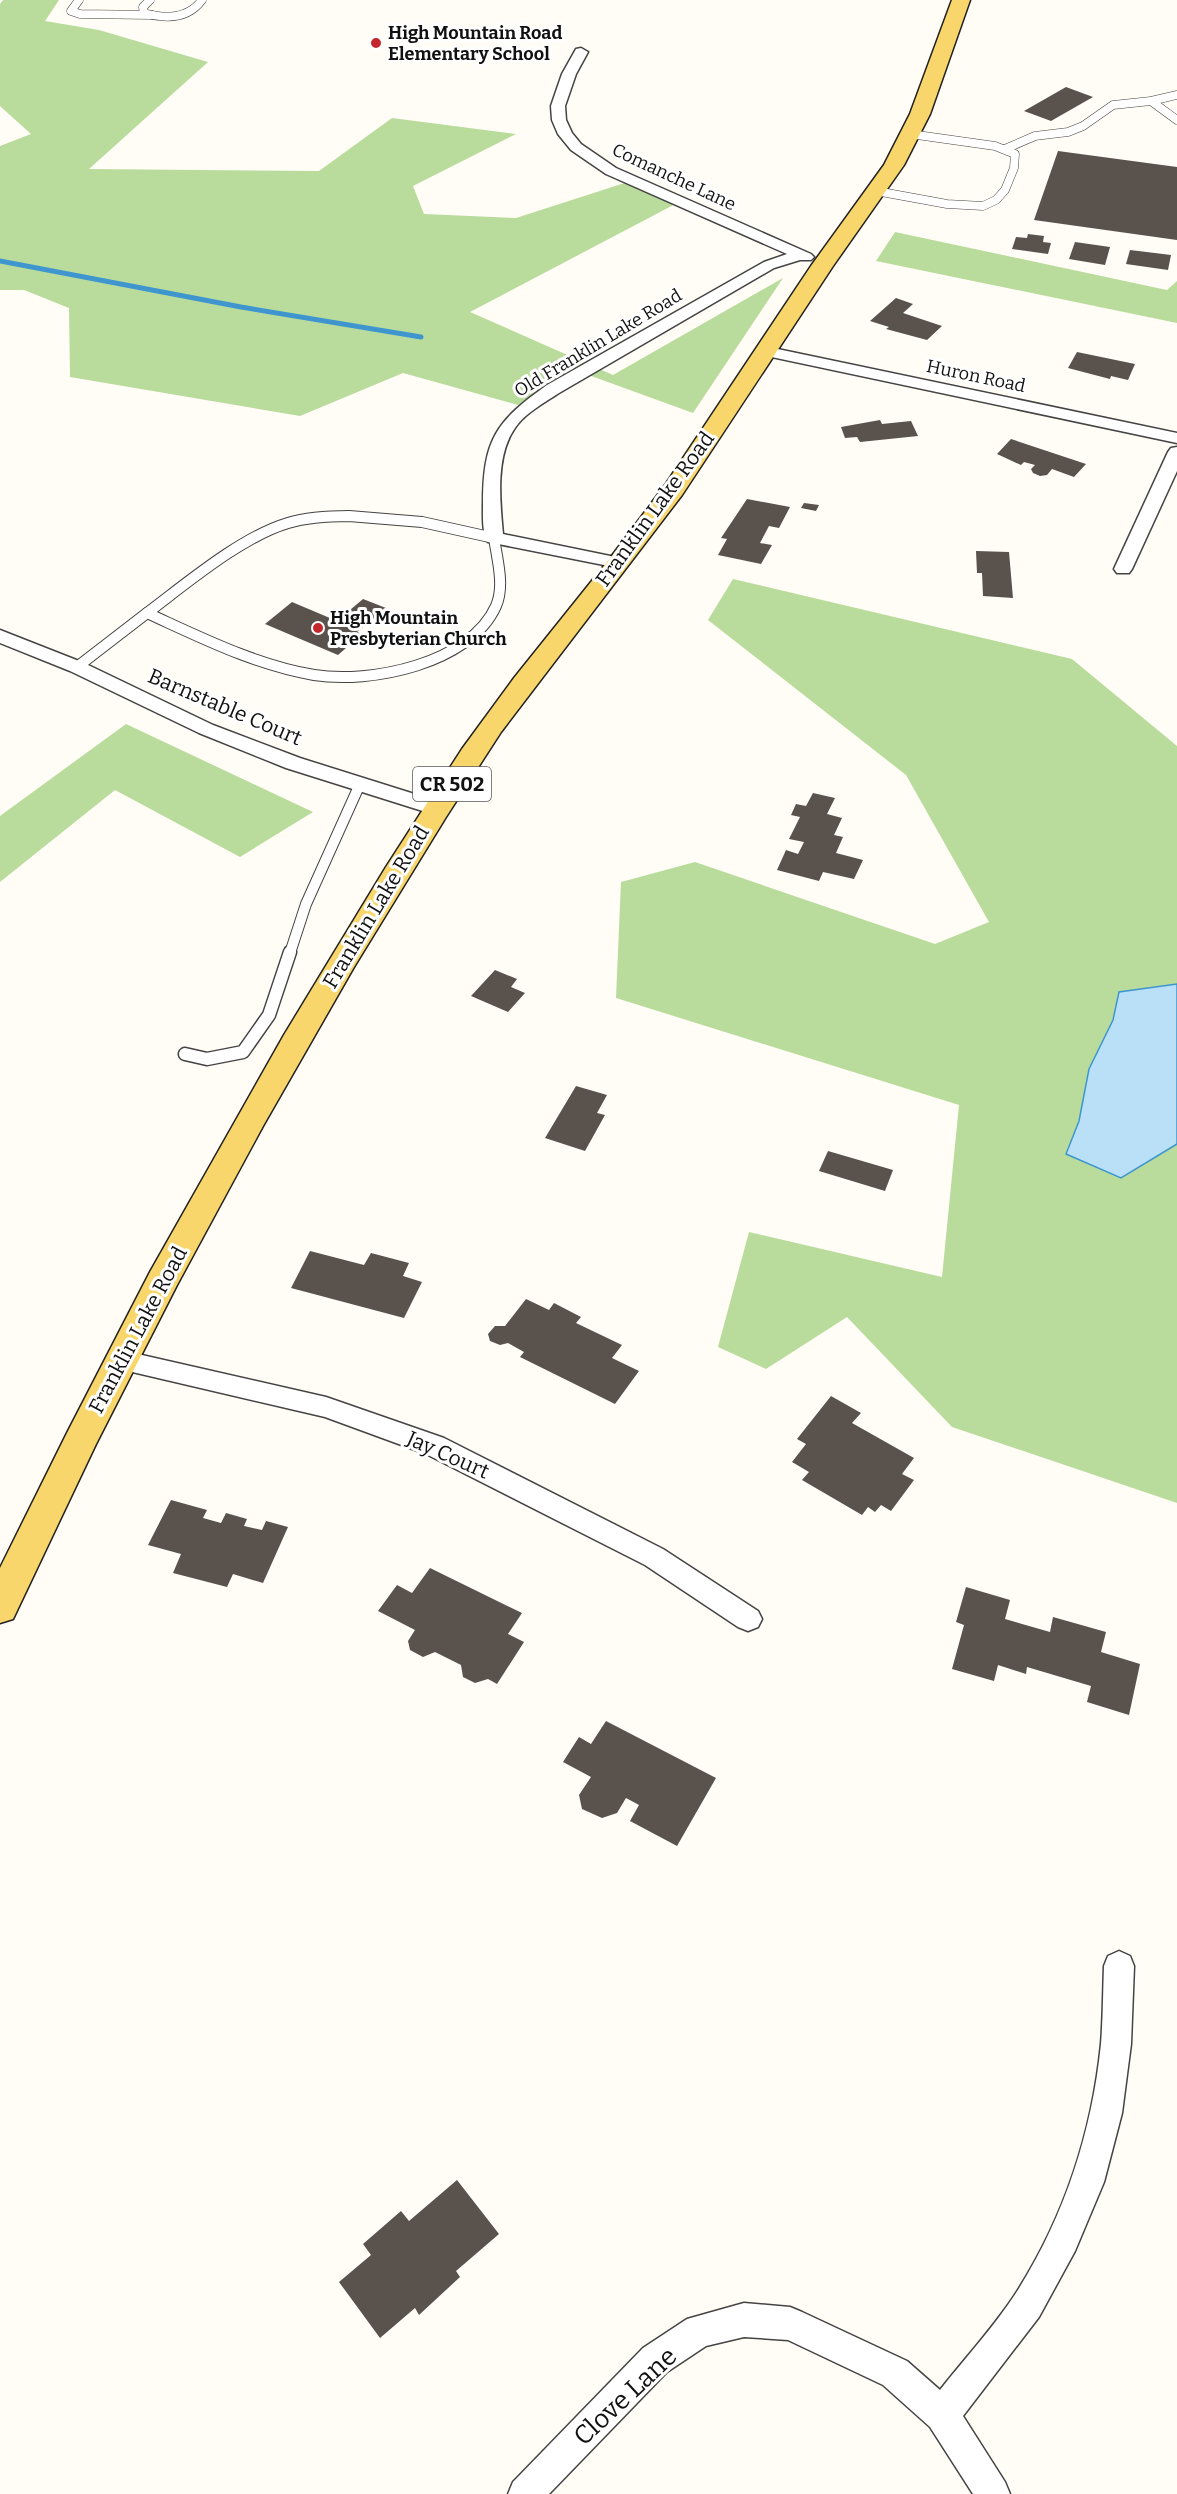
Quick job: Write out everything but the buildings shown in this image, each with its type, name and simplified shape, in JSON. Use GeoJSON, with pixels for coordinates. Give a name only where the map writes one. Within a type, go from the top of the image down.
{"type":"FeatureCollection","features":[{"type":"Feature","properties":{"kind":"main road","name":"Franklin Lake Road"},"geometry":{"type":"LineString","coordinates":[[0,1607],[62,1475],[120,1360],[261,1099],[436,808],[527,677],[619,563],[768,352],[811,260],[876,191],[900,154],[910,134],[961,0]]}},
{"type":"Feature","properties":{"kind":"street","name":"Comanche Lane"},"geometry":{"type":"LineString","coordinates":[[580,52],[569,74],[558,106],[559,120],[565,134],[576,147],[611,171],[811,260]]}},
{"type":"Feature","properties":{"kind":"street","name":"Old Franklin Lake Road"},"geometry":{"type":"LineString","coordinates":[[494,538],[490,495],[498,447],[505,429],[520,413],[553,389],[769,265],[811,260]]}},
{"type":"Feature","properties":{"kind":"street","name":"Huron Road"},"geometry":{"type":"LineString","coordinates":[[768,352],[1177,438]]}},
{"type":"Feature","properties":{"kind":"street"},"geometry":{"type":"LineString","coordinates":[[1123,569],[1177,452]]}},
{"type":"Feature","properties":{"kind":"street"},"geometry":{"type":"LineString","coordinates":[[494,538],[619,563]]}},
{"type":"Feature","properties":{"kind":"street","name":"Barnstable Court"},"geometry":{"type":"LineString","coordinates":[[0,636],[77,667],[206,729],[293,763],[436,808]]}},
{"type":"Feature","properties":{"kind":"street","name":"Jay Court"},"geometry":{"type":"LineString","coordinates":[[120,1360],[326,1407],[435,1446],[654,1557],[748,1619]]}},
{"type":"Feature","properties":{"kind":"street"},"geometry":{"type":"LineString","coordinates":[[942,2415],[1027,2305],[1064,2240],[1088,2182],[1106,2113],[1116,2044],[1119,1966]]}},
{"type":"Feature","properties":{"kind":"street","name":"Clove Lane"},"geometry":{"type":"LineString","coordinates":[[525,2494],[655,2360],[699,2331],[744,2320],[790,2324],[895,2373],[942,2415],[993,2494]]}},
{"type":"Feature","properties":{"kind":"lane"},"geometry":{"type":"LineString","coordinates":[[79,0],[71,10],[80,14],[166,16],[190,13],[202,0]]}},
{"type":"Feature","properties":{"kind":"lane"},"geometry":{"type":"LineString","coordinates":[[150,0],[144,8],[144,13],[152,15]]}},
{"type":"Feature","properties":{"kind":"lane"},"geometry":{"type":"LineString","coordinates":[[1005,149],[1035,136],[1068,132],[1083,126],[1113,105],[1151,101],[1177,95]]}},
{"type":"Feature","properties":{"kind":"lane"},"geometry":{"type":"LineString","coordinates":[[1151,101],[1177,120]]}},
{"type":"Feature","properties":{"kind":"lane"},"geometry":{"type":"LineString","coordinates":[[876,191],[961,206],[982,207],[997,200],[1006,190],[1016,162],[1015,154],[1005,149],[910,134]]}},
{"type":"Feature","properties":{"kind":"lane"},"geometry":{"type":"LineString","coordinates":[[77,667],[144,612],[241,545],[298,521],[342,515],[402,520],[494,538],[499,588],[496,605],[484,624],[464,642],[438,657],[395,671],[362,677],[315,675],[252,658],[144,612]]}},
{"type":"Feature","properties":{"kind":"lane"},"geometry":{"type":"LineString","coordinates":[[185,1054],[207,1059],[243,1052],[269,1015],[306,904],[360,784]]}},
{"type":"Feature","properties":{"kind":"green space"},"geometry":{"type":"Polygon","coordinates":[[[3,0],[59,0],[45,21],[99,30],[208,62],[89,169],[319,171],[392,118],[516,134],[413,186],[424,214],[516,218],[637,179],[681,201],[470,312],[613,375],[783,278],[693,413],[572,369],[518,405],[403,373],[300,416],[70,377],[69,308],[24,290],[0,290],[0,146],[31,134],[0,106],[0,4],[3,0]]]}},
{"type":"Feature","properties":{"kind":"green space"},"geometry":{"type":"Polygon","coordinates":[[[895,232],[1167,290],[1177,281],[1177,323],[876,261],[895,232]]]}},
{"type":"Feature","properties":{"kind":"green space"},"geometry":{"type":"Polygon","coordinates":[[[733,579],[1072,659],[1177,746],[1177,1503],[952,1427],[847,1317],[766,1369],[718,1347],[749,1232],[942,1277],[959,1105],[616,998],[621,882],[695,862],[935,944],[989,922],[906,775],[708,620],[733,579]]]}},
{"type":"Feature","properties":{"kind":"green space"},"geometry":{"type":"Polygon","coordinates":[[[126,724],[313,812],[240,857],[115,790],[0,882],[0,816],[126,724]]]}},
{"type":"Feature","properties":{"kind":"water"},"geometry":{"type":"Polygon","coordinates":[[[1177,984],[1177,1144],[1121,1178],[1066,1154],[1079,1121],[1089,1069],[1113,1020],[1119,992],[1177,984]]]}},
{"type":"Feature","properties":{"kind":"waterway"},"geometry":{"type":"LineString","coordinates":[[0,261],[241,307],[421,337]]}},
{"type":"Feature","properties":{"kind":"place","name":"High Mountain Road Elementary School"},"geometry":{"type":"Point","coordinates":[376,43]}},
{"type":"Feature","properties":{"kind":"place","name":"High Mountain Presbyterian Church"},"geometry":{"type":"Point","coordinates":[318,628]}}]}
